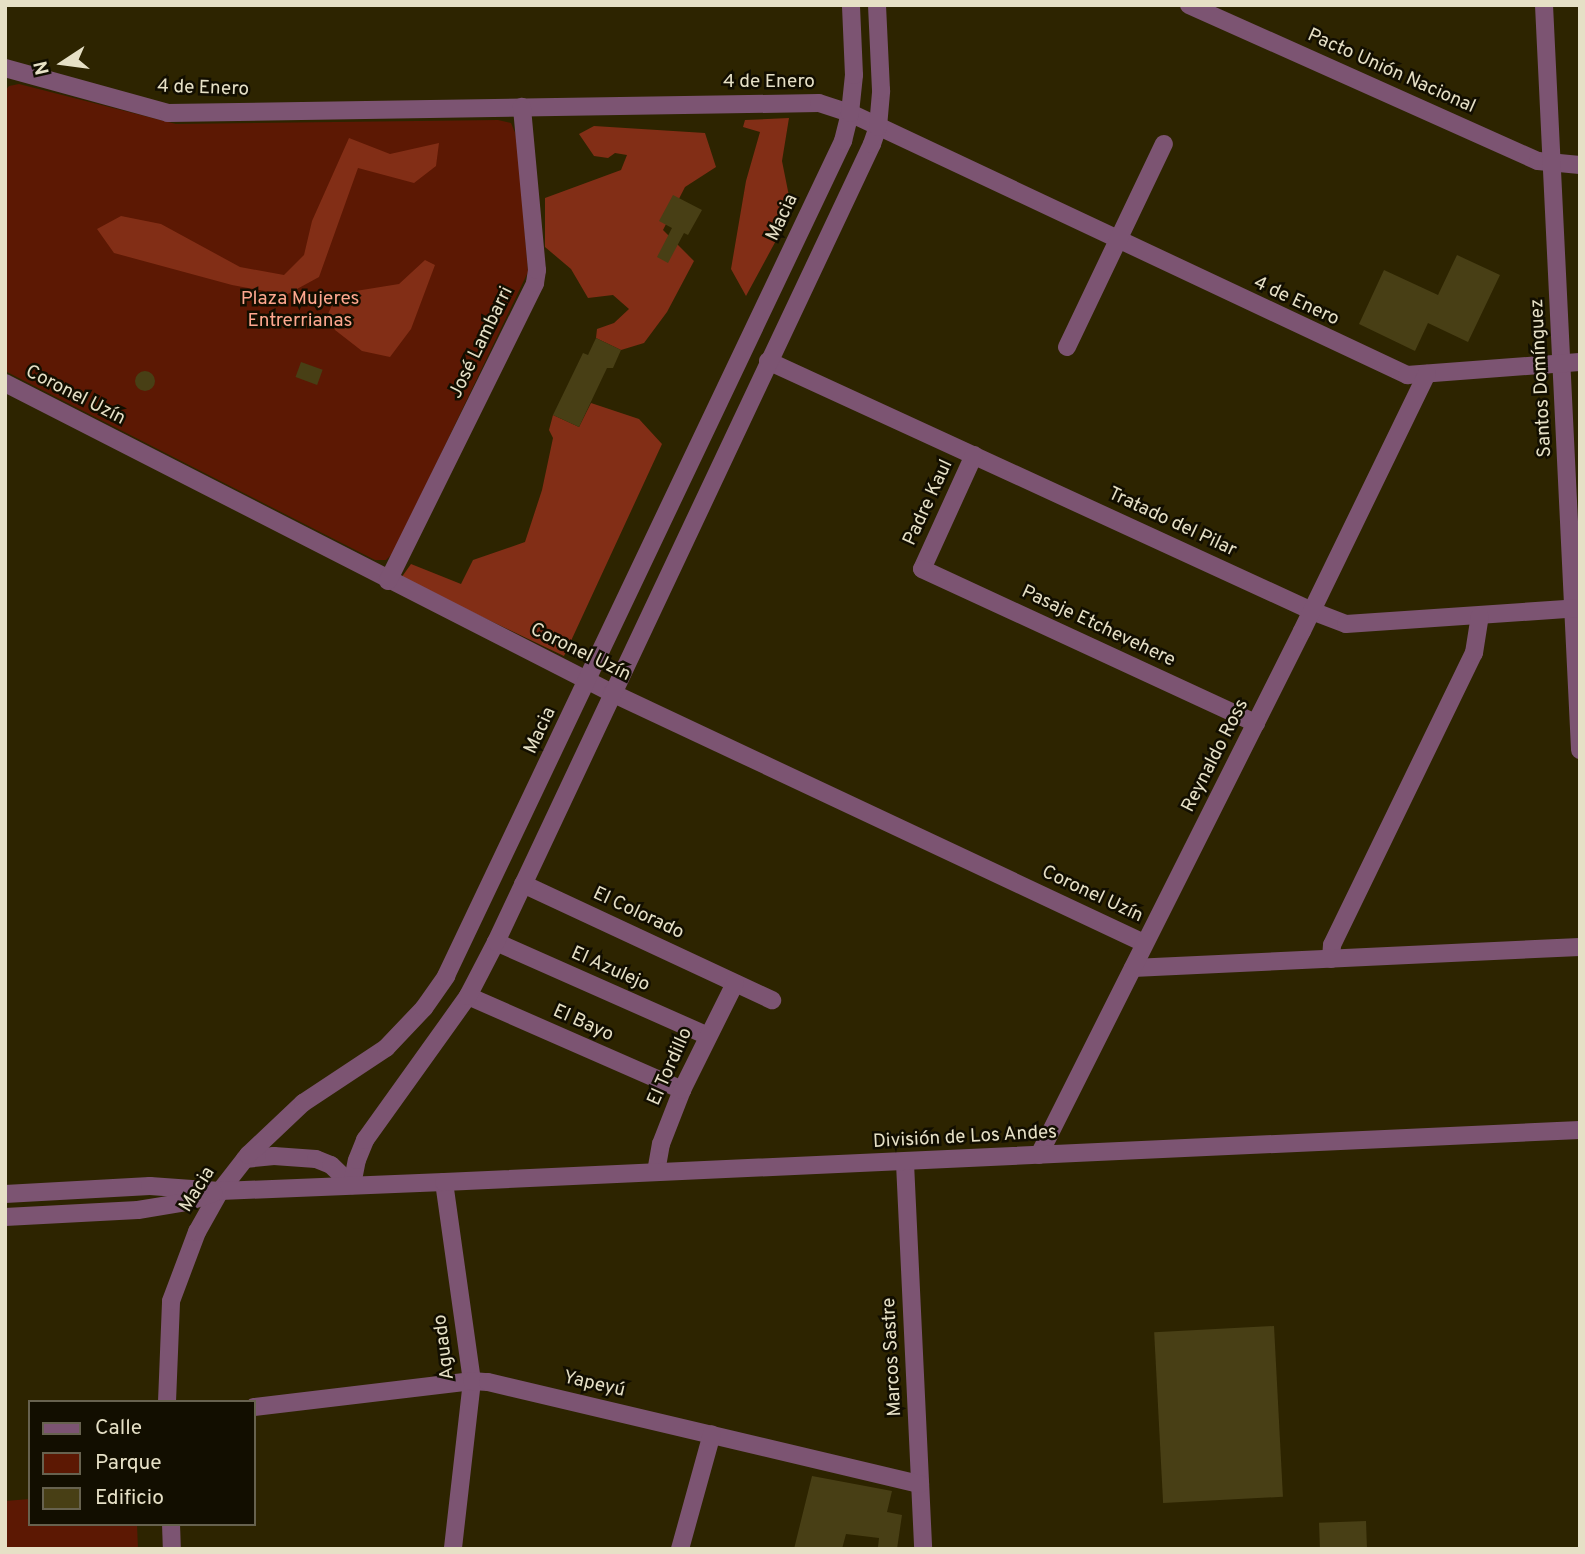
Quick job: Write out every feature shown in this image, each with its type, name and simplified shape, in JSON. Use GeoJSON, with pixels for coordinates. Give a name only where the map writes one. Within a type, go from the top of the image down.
{"type":"FeatureCollection","features":[{"type":"Feature","properties":{"kind":"street","name":"Macia"},"geometry":{"type":"LineString","coordinates":[[167,1400],[171,1301],[197,1232],[220,1191],[245,1159],[303,1103],[386,1048],[434,996],[588,681],[843,141],[850,113],[854,75],[851,5]]}},
{"type":"Feature","properties":{"kind":"street"},"geometry":{"type":"LineString","coordinates":[[352,1185],[357,1160],[365,1140],[468,996],[496,942],[878,127],[881,90],[877,5]]}},
{"type":"Feature","properties":{"kind":"street","name":"Pacto Unión Nacional"},"geometry":{"type":"LineString","coordinates":[[1189,5],[1552,164],[1580,165]]}},
{"type":"Feature","properties":{"kind":"street","name":"Santos Domínguez"},"geometry":{"type":"LineString","coordinates":[[1544,5],[1552,164],[1571,362],[1580,750]]}},
{"type":"Feature","properties":{"kind":"street","name":"4 de Enero"},"geometry":{"type":"LineString","coordinates":[[5,68],[168,113],[819,103],[850,113],[1116,241],[1407,375],[1571,362]]}},
{"type":"Feature","properties":{"kind":"street","name":"José Lambarri"},"geometry":{"type":"LineString","coordinates":[[388,581],[535,283],[537,270],[522,107]]}},
{"type":"Feature","properties":{"kind":"street"},"geometry":{"type":"LineString","coordinates":[[1067,347],[1164,144]]}},
{"type":"Feature","properties":{"kind":"street","name":"Tratado del Pilar"},"geometry":{"type":"LineString","coordinates":[[768,361],[1312,611],[1346,624],[1577,608]]}},
{"type":"Feature","properties":{"kind":"street","name":"Reynaldo Ross"},"geometry":{"type":"LineString","coordinates":[[1039,1155],[1312,611],[1427,374]]}},
{"type":"Feature","properties":{"kind":"street","name":"Coronel Uzín"},"geometry":{"type":"LineString","coordinates":[[5,383],[388,581],[612,693],[1144,943]]}},
{"type":"Feature","properties":{"kind":"street","name":"Padre Kaul"},"geometry":{"type":"LineString","coordinates":[[922,569],[974,455]]}},
{"type":"Feature","properties":{"kind":"street","name":"Pasaje Etchevehere"},"geometry":{"type":"LineString","coordinates":[[922,569],[1256,723]]}},
{"type":"Feature","properties":{"kind":"street"},"geometry":{"type":"LineString","coordinates":[[1331,959],[1332,945],[1474,653],[1480,616]]}},
{"type":"Feature","properties":{"kind":"street","name":"El Colorado"},"geometry":{"type":"LineString","coordinates":[[523,884],[772,1000]]}},
{"type":"Feature","properties":{"kind":"street","name":"El Azulejo"},"geometry":{"type":"LineString","coordinates":[[496,942],[708,1036]]}},
{"type":"Feature","properties":{"kind":"street"},"geometry":{"type":"LineString","coordinates":[[1133,968],[1580,947]]}},
{"type":"Feature","properties":{"kind":"street","name":"El Tordillo"},"geometry":{"type":"LineString","coordinates":[[656,1172],[661,1144],[682,1090],[735,983]]}},
{"type":"Feature","properties":{"kind":"street","name":"El Bayo"},"geometry":{"type":"LineString","coordinates":[[468,996],[682,1090]]}},
{"type":"Feature","properties":{"kind":"street","name":"División de Los Andes"},"geometry":{"type":"LineString","coordinates":[[5,1194],[150,1186],[220,1191],[444,1182],[1580,1130]]}},
{"type":"Feature","properties":{"kind":"street"},"geometry":{"type":"LineString","coordinates":[[245,1159],[274,1156],[316,1159],[331,1166],[352,1185]]}},
{"type":"Feature","properties":{"kind":"street","name":"Marcos Sastre"},"geometry":{"type":"LineString","coordinates":[[905,1163],[923,1549]]}},
{"type":"Feature","properties":{"kind":"street","name":"Aguado"},"geometry":{"type":"LineString","coordinates":[[444,1182],[472,1381],[453,1549]]}},
{"type":"Feature","properties":{"kind":"street","name":"División de Los Andes"},"geometry":{"type":"LineString","coordinates":[[5,1217],[138,1210],[187,1202],[220,1191]]}},
{"type":"Feature","properties":{"kind":"street","name":"Yapeyú"},"geometry":{"type":"LineString","coordinates":[[256,1407],[472,1381],[500,1384],[920,1484]]}},
{"type":"Feature","properties":{"kind":"street"},"geometry":{"type":"LineString","coordinates":[[680,1549],[712,1434]]}},
{"type":"Feature","properties":{"kind":"street"},"geometry":{"type":"LineString","coordinates":[[171,1526],[172,1549]]}},
{"type":"Feature","properties":{"kind":"green space","name":"Plaza Mujeres Entrerrianas"},"geometry":{"type":"Polygon","coordinates":[[[19,84],[176,124],[498,120],[511,123],[517,137],[528,272],[394,552],[386,560],[375,560],[5,371],[5,91],[9,86],[19,84]]]}},
{"type":"Feature","properties":{"kind":"green space"},"geometry":{"type":"Polygon","coordinates":[[[28,1499],[28,1526],[137,1526],[138,1549],[5,1549],[5,1501],[28,1499]]]}},
{"type":"Feature","properties":{"kind":"shaded area"},"geometry":{"type":"Polygon","coordinates":[[[789,118],[782,161],[792,211],[746,296],[731,269],[746,181],[760,132],[743,127],[745,120],[789,118]]]}},
{"type":"Feature","properties":{"kind":"shaded area"},"geometry":{"type":"Polygon","coordinates":[[[594,126],[705,133],[716,167],[685,187],[663,230],[694,261],[667,312],[644,343],[621,350],[596,338],[597,329],[614,323],[629,309],[613,295],[588,298],[571,269],[545,247],[545,198],[621,170],[627,155],[615,153],[608,158],[594,156],[579,134],[594,126]]]}},
{"type":"Feature","properties":{"kind":"shaded area"},"geometry":{"type":"Polygon","coordinates":[[[349,138],[390,154],[439,143],[436,166],[414,183],[358,168],[319,277],[286,295],[232,285],[114,253],[97,229],[121,216],[161,224],[240,267],[284,275],[304,255],[312,221],[349,138]]]}},
{"type":"Feature","properties":{"kind":"shaded area"},"geometry":{"type":"Polygon","coordinates":[[[425,260],[435,265],[411,329],[390,357],[362,351],[335,330],[328,314],[337,294],[399,284],[425,260]]]}},
{"type":"Feature","properties":{"kind":"shaded area"},"geometry":{"type":"Polygon","coordinates":[[[591,403],[639,419],[662,444],[564,656],[401,578],[411,564],[461,584],[473,560],[525,542],[542,490],[553,438],[549,430],[553,415],[579,427],[591,403]]]}},
{"type":"Feature","properties":{"kind":"building"},"geometry":{"type":"Polygon","coordinates":[[[673,195],[702,210],[688,235],[684,233],[668,263],[657,257],[672,228],[659,221],[673,195]]]}},
{"type":"Feature","properties":{"kind":"building"},"geometry":{"type":"Polygon","coordinates":[[[1457,255],[1500,275],[1468,342],[1428,323],[1415,351],[1359,324],[1384,270],[1438,295],[1457,255]]]}},
{"type":"Feature","properties":{"kind":"building"},"geometry":{"type":"Polygon","coordinates":[[[596,338],[621,350],[613,368],[607,368],[579,427],[553,415],[583,353],[588,355],[596,338]]]}},
{"type":"Feature","properties":{"kind":"building"},"geometry":{"type":"Polygon","coordinates":[[[301,362],[323,370],[317,385],[296,377],[301,362]]]}},
{"type":"Feature","properties":{"kind":"building"},"geometry":{"type":"Polygon","coordinates":[[[145,371],[152,374],[155,381],[152,388],[145,391],[138,388],[135,381],[138,374],[145,371]]]}},
{"type":"Feature","properties":{"kind":"building"},"geometry":{"type":"Polygon","coordinates":[[[1274,1326],[1283,1497],[1163,1503],[1154,1332],[1274,1326]]]}},
{"type":"Feature","properties":{"kind":"building"},"geometry":{"type":"Polygon","coordinates":[[[812,1476],[892,1491],[887,1512],[902,1515],[897,1549],[878,1547],[879,1538],[846,1534],[842,1549],[794,1549],[812,1476]]]}},
{"type":"Feature","properties":{"kind":"building"},"geometry":{"type":"Polygon","coordinates":[[[1366,1521],[1367,1549],[1320,1549],[1319,1523],[1366,1521]]]}}]}
